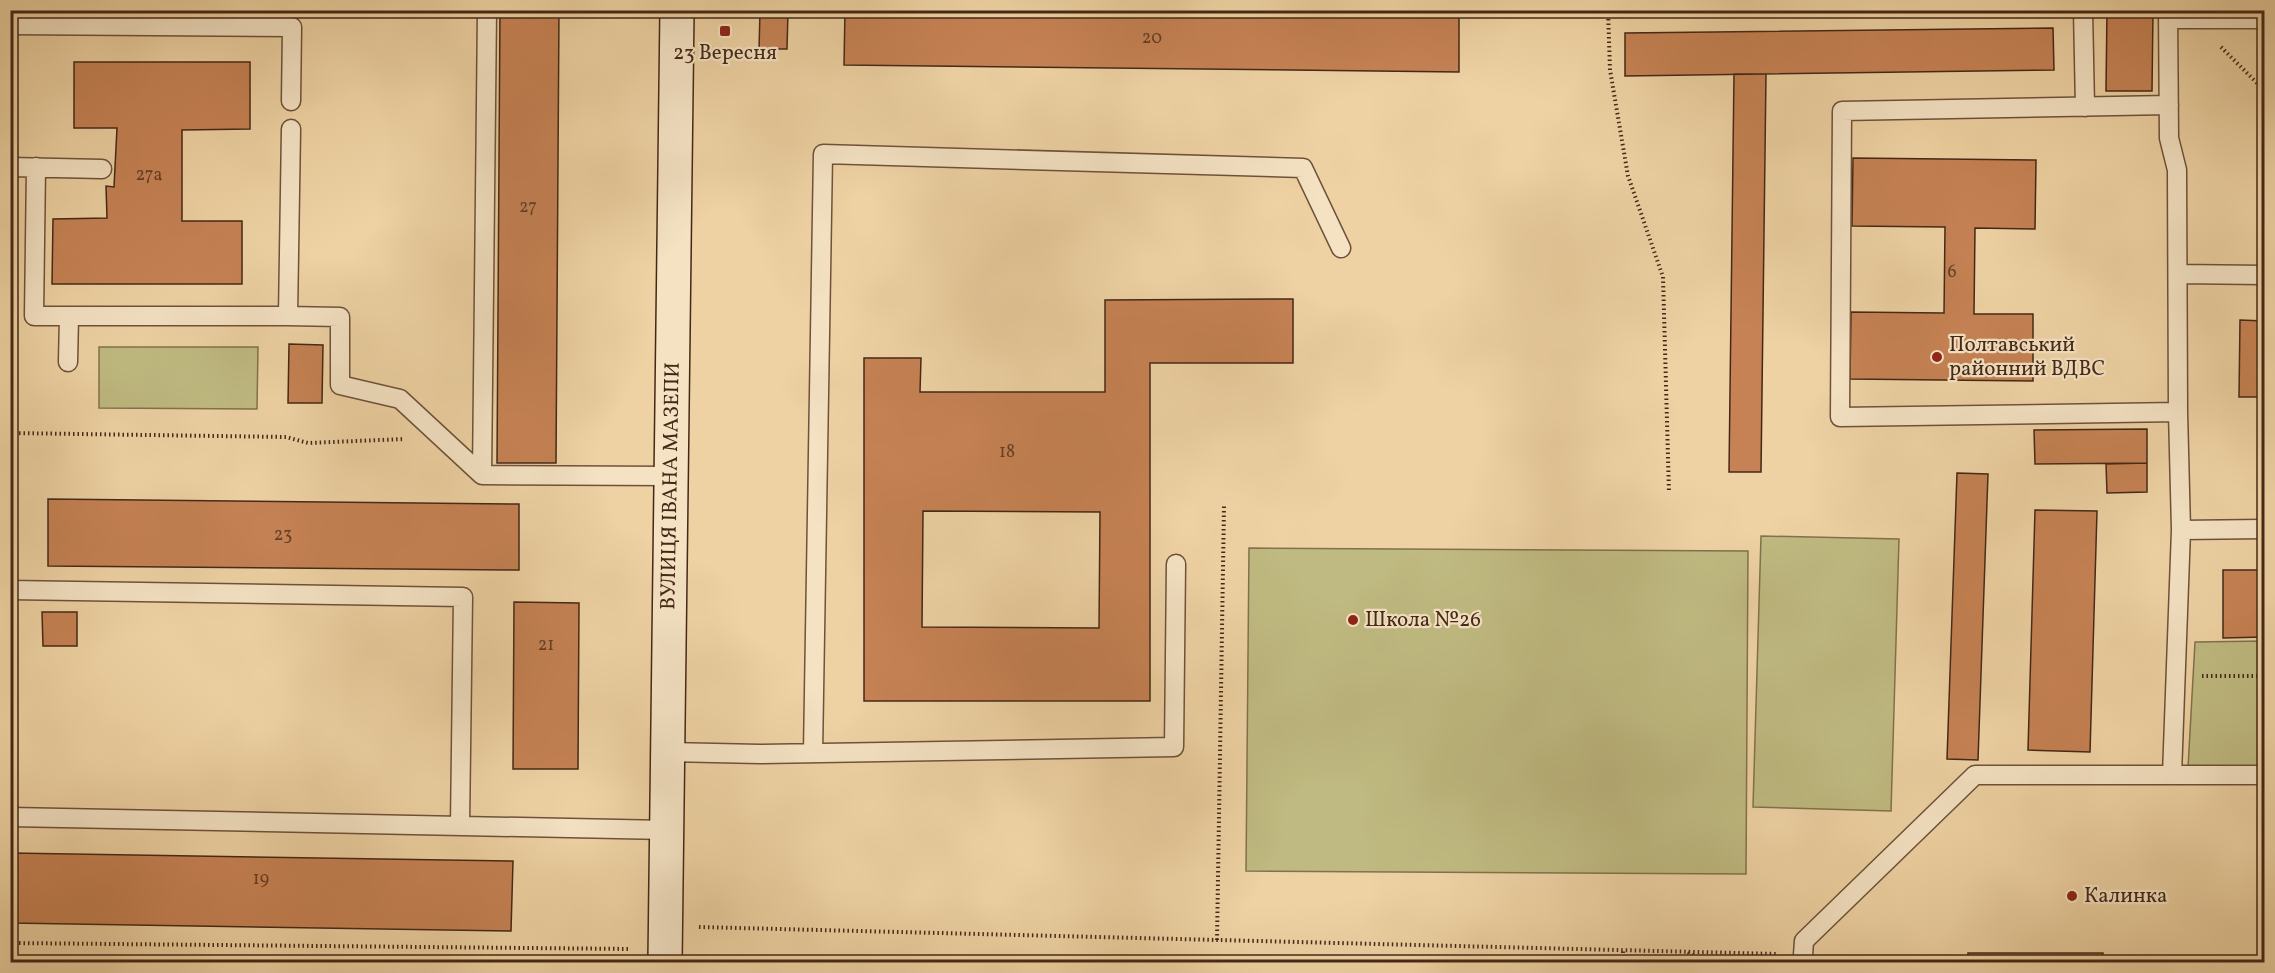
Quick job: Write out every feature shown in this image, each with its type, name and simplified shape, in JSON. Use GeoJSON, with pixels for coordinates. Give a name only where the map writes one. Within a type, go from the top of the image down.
{"type":"FeatureCollection","features":[{"type":"Feature","properties":{"kind":"main road","name":"ВУЛИЦЯ ІВАНА МАЗЕПИ"},"geometry":{"type":"LineString","coordinates":[[665,946],[677,10]]}},
{"type":"Feature","properties":{"kind":"lane"},"geometry":{"type":"LineString","coordinates":[[482,475],[487,10]]}},
{"type":"Feature","properties":{"kind":"lane"},"geometry":{"type":"LineString","coordinates":[[2083,10],[2085,107]]}},
{"type":"Feature","properties":{"kind":"lane"},"geometry":{"type":"LineString","coordinates":[[2172,775],[2181,530],[2177,170],[2169,138],[2168,15],[2192,19],[2265,19]]}},
{"type":"Feature","properties":{"kind":"lane"},"geometry":{"type":"LineString","coordinates":[[10,25],[292,27],[291,101]]}},
{"type":"Feature","properties":{"kind":"lane"},"geometry":{"type":"LineString","coordinates":[[2169,105],[1842,111],[1840,417],[2178,412]]}},
{"type":"Feature","properties":{"kind":"lane"},"geometry":{"type":"LineString","coordinates":[[288,316],[291,129]]}},
{"type":"Feature","properties":{"kind":"lane"},"geometry":{"type":"LineString","coordinates":[[813,753],[824,154],[1303,168],[1341,248]]}},
{"type":"Feature","properties":{"kind":"lane"},"geometry":{"type":"LineString","coordinates":[[10,167],[102,169]]}},
{"type":"Feature","properties":{"kind":"lane"},"geometry":{"type":"LineString","coordinates":[[36,167],[34,316],[340,317],[340,385],[400,399],[482,475],[671,476]]}},
{"type":"Feature","properties":{"kind":"lane"},"geometry":{"type":"LineString","coordinates":[[2178,274],[2265,275]]}},
{"type":"Feature","properties":{"kind":"lane"},"geometry":{"type":"LineString","coordinates":[[68,362],[69,316]]}},
{"type":"Feature","properties":{"kind":"lane"},"geometry":{"type":"LineString","coordinates":[[2181,530],[2265,529]]}},
{"type":"Feature","properties":{"kind":"lane"},"geometry":{"type":"LineString","coordinates":[[668,752],[813,753],[1174,747],[1176,564]]}},
{"type":"Feature","properties":{"kind":"lane"},"geometry":{"type":"LineString","coordinates":[[10,590],[463,597],[460,825]]}},
{"type":"Feature","properties":{"kind":"lane"},"geometry":{"type":"LineString","coordinates":[[1803,955],[1804,941],[1975,775],[2265,775]]}},
{"type":"Feature","properties":{"kind":"lane"},"geometry":{"type":"LineString","coordinates":[[10,817],[666,830]]}},
{"type":"Feature","properties":{"kind":"path"},"geometry":{"type":"LineString","coordinates":[[1608,10],[1610,70],[1628,176],[1663,277],[1669,493]]}},
{"type":"Feature","properties":{"kind":"path"},"geometry":{"type":"LineString","coordinates":[[2192,19],[2265,90]]}},
{"type":"Feature","properties":{"kind":"path"},"geometry":{"type":"LineString","coordinates":[[10,433],[286,437],[308,443],[441,437]]}},
{"type":"Feature","properties":{"kind":"path"},"geometry":{"type":"LineString","coordinates":[[1217,940],[1224,506]]}},
{"type":"Feature","properties":{"kind":"path"},"geometry":{"type":"LineString","coordinates":[[2176,676],[2265,676]]}},
{"type":"Feature","properties":{"kind":"path"},"geometry":{"type":"LineString","coordinates":[[10,942],[665,946],[1217,940],[1803,955]]}},
{"type":"Feature","properties":{"kind":"path"},"geometry":{"type":"LineString","coordinates":[[1623,950],[1623,963]]}},
{"type":"Feature","properties":{"kind":"path"},"geometry":{"type":"LineString","coordinates":[[1687,952],[1702,963]]}},
{"type":"Feature","properties":{"kind":"shaded area"},"geometry":{"type":"Polygon","coordinates":[[[99,347],[258,347],[257,409],[99,408],[99,347]]]}},
{"type":"Feature","properties":{"kind":"shaded area"},"geometry":{"type":"Polygon","coordinates":[[[1761,536],[1899,539],[1891,811],[1753,807],[1761,536]]]}},
{"type":"Feature","properties":{"kind":"shaded area"},"geometry":{"type":"Polygon","coordinates":[[[1249,548],[1748,551],[1746,874],[1246,871],[1249,548]]]}},
{"type":"Feature","properties":{"kind":"shaded area"},"geometry":{"type":"Polygon","coordinates":[[[2264,641],[2264,767],[2188,768],[2195,642],[2264,641]]]}},
{"type":"Feature","properties":{"kind":"building"},"geometry":{"type":"Polygon","coordinates":[[[500,10],[559,10],[556,463],[497,463],[500,10]]]}},
{"type":"Feature","properties":{"kind":"building"},"geometry":{"type":"Polygon","coordinates":[[[845,10],[1459,10],[1459,72],[844,65],[845,10]]]}},
{"type":"Feature","properties":{"kind":"building"},"geometry":{"type":"Polygon","coordinates":[[[2107,10],[2153,10],[2152,91],[2106,91],[2107,10]]]}},
{"type":"Feature","properties":{"kind":"building"},"geometry":{"type":"Polygon","coordinates":[[[760,12],[788,12],[787,49],[759,49],[760,12]]]}},
{"type":"Feature","properties":{"kind":"building"},"geometry":{"type":"Polygon","coordinates":[[[2053,28],[2054,70],[1625,76],[1625,33],[2053,28]]]}},
{"type":"Feature","properties":{"kind":"building"},"geometry":{"type":"Polygon","coordinates":[[[74,62],[250,62],[250,129],[182,130],[182,221],[242,221],[242,284],[52,284],[53,219],[107,218],[106,186],[114,187],[117,128],[74,128],[74,62]]]}},
{"type":"Feature","properties":{"kind":"building"},"geometry":{"type":"Polygon","coordinates":[[[1734,74],[1766,74],[1761,472],[1729,472],[1734,74]]]}},
{"type":"Feature","properties":{"kind":"building"},"geometry":{"type":"Polygon","coordinates":[[[1853,158],[2036,160],[2035,229],[1975,228],[1974,314],[2033,314],[2033,381],[1850,379],[1851,312],[1944,313],[1945,227],[1852,226],[1853,158]]]}},
{"type":"Feature","properties":{"kind":"building"},"geometry":{"type":"Polygon","coordinates":[[[1293,299],[1293,363],[1150,363],[1150,701],[864,701],[864,358],[921,358],[920,392],[1105,392],[1105,300],[1293,299]],[[923,511],[922,627],[1099,628],[1100,512],[923,511]]]}},
{"type":"Feature","properties":{"kind":"building"},"geometry":{"type":"Polygon","coordinates":[[[2240,320],[2264,321],[2264,397],[2239,397],[2240,320]]]}},
{"type":"Feature","properties":{"kind":"building"},"geometry":{"type":"Polygon","coordinates":[[[289,344],[323,345],[322,403],[288,403],[289,344]]]}},
{"type":"Feature","properties":{"kind":"building"},"geometry":{"type":"Polygon","coordinates":[[[2147,429],[2147,463],[2035,464],[2034,430],[2147,429]]]}},
{"type":"Feature","properties":{"kind":"building"},"geometry":{"type":"Polygon","coordinates":[[[2147,463],[2147,492],[2107,493],[2106,464],[2147,463]]]}},
{"type":"Feature","properties":{"kind":"building"},"geometry":{"type":"Polygon","coordinates":[[[1957,473],[1988,474],[1978,760],[1947,759],[1957,473]]]}},
{"type":"Feature","properties":{"kind":"building"},"geometry":{"type":"Polygon","coordinates":[[[48,499],[519,504],[519,570],[48,566],[48,499]]]}},
{"type":"Feature","properties":{"kind":"building"},"geometry":{"type":"Polygon","coordinates":[[[2035,510],[2097,511],[2090,752],[2028,750],[2035,510]]]}},
{"type":"Feature","properties":{"kind":"building"},"geometry":{"type":"Polygon","coordinates":[[[2223,570],[2264,570],[2264,637],[2223,638],[2223,570]]]}},
{"type":"Feature","properties":{"kind":"building"},"geometry":{"type":"Polygon","coordinates":[[[514,602],[579,603],[578,769],[513,769],[514,602]]]}},
{"type":"Feature","properties":{"kind":"building"},"geometry":{"type":"Polygon","coordinates":[[[42,612],[77,612],[77,646],[43,646],[42,612]]]}},
{"type":"Feature","properties":{"kind":"building"},"geometry":{"type":"Polygon","coordinates":[[[10,853],[513,861],[511,931],[10,923],[10,853]]]}},
{"type":"Feature","properties":{"kind":"building"},"geometry":{"type":"Polygon","coordinates":[[[1968,953],[2103,953],[2103,962],[1968,962],[1968,953]]]}},
{"type":"Feature","properties":{"kind":"place","name":"23 Вересня"},"geometry":{"type":"Point","coordinates":[725,31]}},
{"type":"Feature","properties":{"kind":"place","name":"Полтавський районний ВДВС"},"geometry":{"type":"Point","coordinates":[1937,357]}},
{"type":"Feature","properties":{"kind":"place","name":"Школа №26"},"geometry":{"type":"Point","coordinates":[1353,620]}},
{"type":"Feature","properties":{"kind":"place","name":"Калинка"},"geometry":{"type":"Point","coordinates":[2072,896]}}]}
